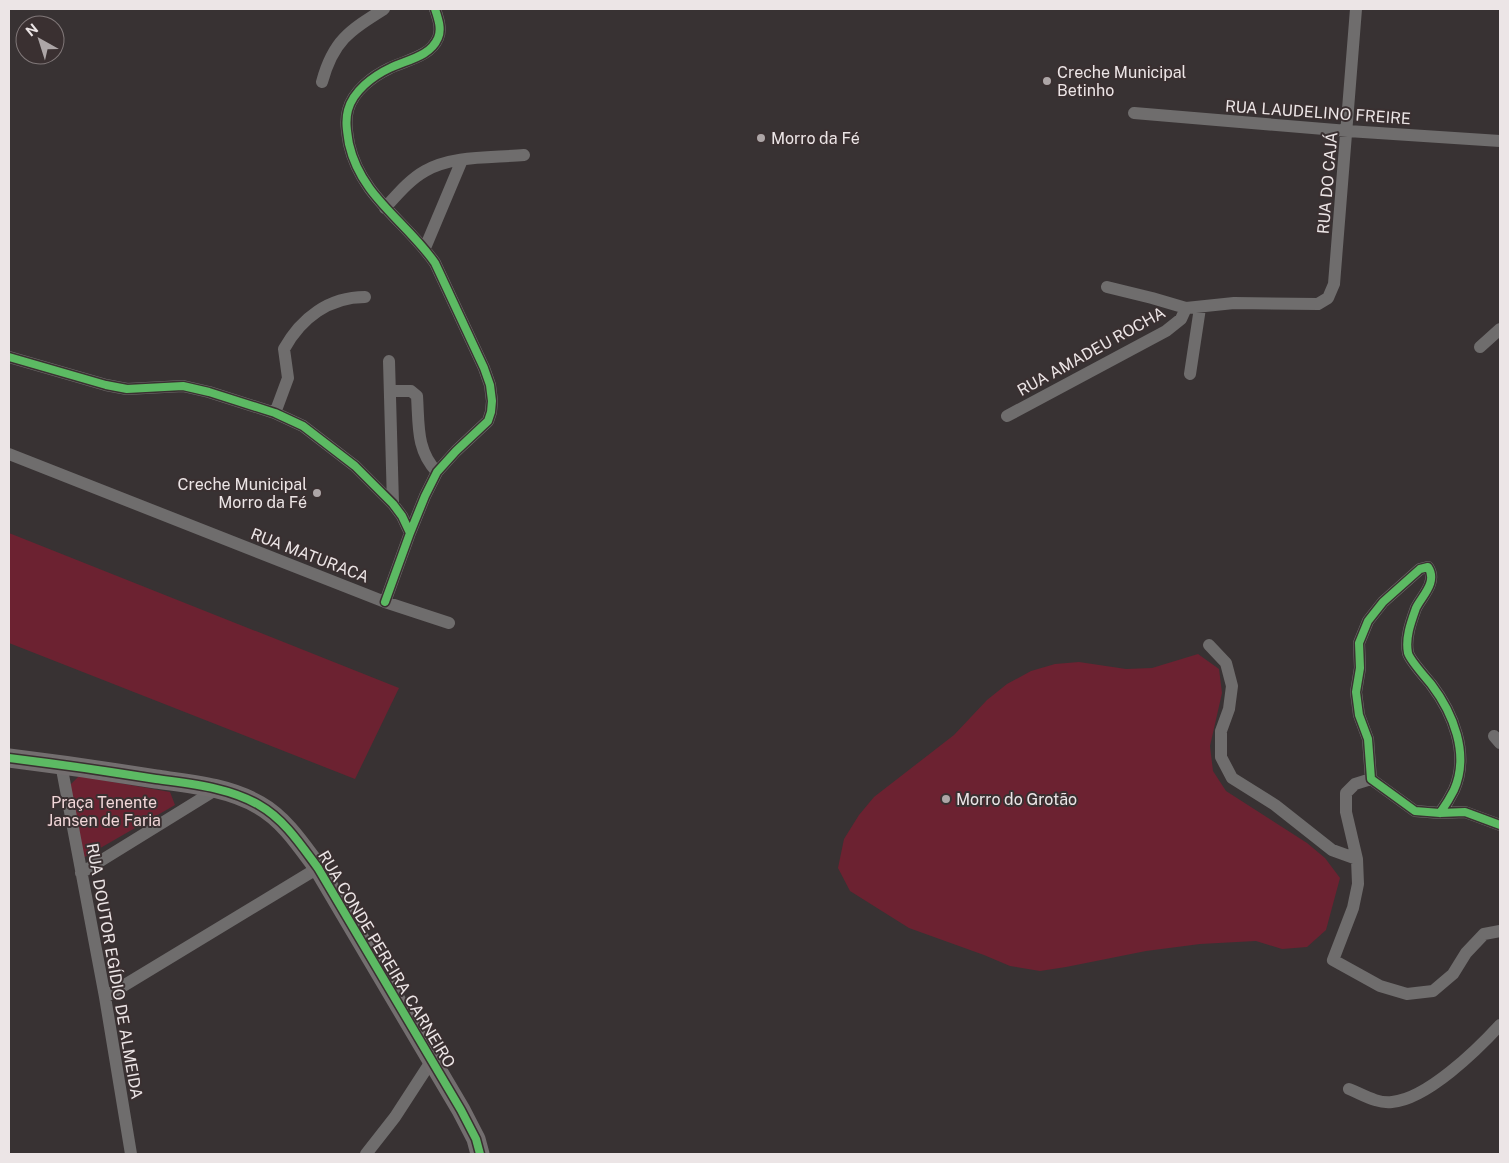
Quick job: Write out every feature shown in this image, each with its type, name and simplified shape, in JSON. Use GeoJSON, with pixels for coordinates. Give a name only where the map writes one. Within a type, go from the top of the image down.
{"type":"FeatureCollection","features":[{"type":"Feature","properties":{"kind":"street"},"geometry":{"type":"LineString","coordinates":[[322,82],[327,62],[343,39],[360,24],[384,9]]}},
{"type":"Feature","properties":{"kind":"street","name":"RUA MATURACA"},"geometry":{"type":"LineString","coordinates":[[9,454],[385,602],[410,533],[437,472],[488,421],[492,401],[490,385],[484,368],[444,279],[425,248],[384,208],[365,184],[352,157],[346,128],[348,108],[358,90],[374,76],[390,67],[415,58],[432,48],[439,37],[439,22],[435,9]]}},
{"type":"Feature","properties":{"kind":"street","name":"RUA DO CAJÁ"},"geometry":{"type":"LineString","coordinates":[[1200,308],[1234,303],[1318,304],[1328,298],[1334,284],[1348,132],[1356,9]]}},
{"type":"Feature","properties":{"kind":"street","name":"RUA LAUDELINO FREIRE"},"geometry":{"type":"LineString","coordinates":[[1134,113],[1348,132],[1500,141]]}},
{"type":"Feature","properties":{"kind":"street"},"geometry":{"type":"LineString","coordinates":[[384,208],[408,184],[424,172],[442,164],[462,160],[524,155]]}},
{"type":"Feature","properties":{"kind":"street"},"geometry":{"type":"LineString","coordinates":[[425,248],[462,160]]}},
{"type":"Feature","properties":{"kind":"street"},"geometry":{"type":"LineString","coordinates":[[1107,287],[1152,298],[1167,304],[1186,308],[1200,308],[1190,374]]}},
{"type":"Feature","properties":{"kind":"street"},"geometry":{"type":"LineString","coordinates":[[275,413],[288,378],[284,350],[304,322],[314,312],[332,302],[352,297],[365,297]]}},
{"type":"Feature","properties":{"kind":"street","name":"RUA AMADEU ROCHA"},"geometry":{"type":"LineString","coordinates":[[1007,416],[1166,331],[1180,319],[1186,308]]}},
{"type":"Feature","properties":{"kind":"street"},"geometry":{"type":"LineString","coordinates":[[1480,348],[1500,329]]}},
{"type":"Feature","properties":{"kind":"street"},"geometry":{"type":"LineString","coordinates":[[9,357],[106,385],[128,389],[183,386],[209,392],[275,413],[302,426],[355,466],[393,504],[402,516],[410,533]]}},
{"type":"Feature","properties":{"kind":"street"},"geometry":{"type":"LineString","coordinates":[[388,361],[393,504]]}},
{"type":"Feature","properties":{"kind":"street"},"geometry":{"type":"LineString","coordinates":[[390,391],[410,391],[416,396],[420,444],[429,464],[437,472]]}},
{"type":"Feature","properties":{"kind":"street"},"geometry":{"type":"LineString","coordinates":[[1371,780],[1368,739],[1359,716],[1356,692],[1360,668],[1359,644],[1368,621],[1383,602],[1420,569],[1428,568],[1432,576],[1430,586],[1417,607],[1408,630],[1408,654],[1438,693],[1450,714],[1458,737],[1460,765],[1454,790],[1440,813]]}},
{"type":"Feature","properties":{"kind":"street"},"geometry":{"type":"LineString","coordinates":[[385,602],[449,623]]}},
{"type":"Feature","properties":{"kind":"street"},"geometry":{"type":"LineString","coordinates":[[1209,645],[1226,663],[1232,686],[1229,709],[1221,731],[1221,757],[1232,778],[1275,805],[1332,850],[1357,859]]}},
{"type":"Feature","properties":{"kind":"street","name":"RUA CONDE PEREIRA CARNEIRO"},"geometry":{"type":"LineString","coordinates":[[9,758],[61,764],[217,789],[244,796],[277,818],[318,868],[461,1110],[476,1139],[480,1154]]}},
{"type":"Feature","properties":{"kind":"street","name":"RUA DOUTOR EGÍDIO DE ALMEIDA"},"geometry":{"type":"LineString","coordinates":[[61,764],[105,997],[131,1154]]}},
{"type":"Feature","properties":{"kind":"street"},"geometry":{"type":"LineString","coordinates":[[1500,825],[1465,812],[1415,811],[1371,780],[1354,784],[1346,793],[1346,812],[1357,859],[1358,884],[1353,908],[1333,960],[1380,986],[1406,994],[1433,991],[1453,974],[1466,953],[1484,934],[1500,930]]}},
{"type":"Feature","properties":{"kind":"street"},"geometry":{"type":"LineString","coordinates":[[81,873],[217,789]]}},
{"type":"Feature","properties":{"kind":"street"},"geometry":{"type":"LineString","coordinates":[[105,997],[318,868]]}},
{"type":"Feature","properties":{"kind":"street"},"geometry":{"type":"LineString","coordinates":[[1349,1088],[1380,1101],[1393,1102],[1414,1095],[1494,1040],[1500,1026]]}},
{"type":"Feature","properties":{"kind":"street"},"geometry":{"type":"LineString","coordinates":[[366,1154],[395,1116],[432,1060]]}},
{"type":"Feature","properties":{"kind":"green space"},"geometry":{"type":"Polygon","coordinates":[[[9,533],[399,688],[355,779],[9,643],[9,533]]]}},
{"type":"Feature","properties":{"kind":"green space"},"geometry":{"type":"Polygon","coordinates":[[[1198,654],[1219,669],[1222,693],[1210,746],[1213,771],[1226,791],[1307,843],[1325,858],[1340,878],[1326,930],[1307,947],[1282,949],[1256,941],[1200,944],[1146,951],[1040,971],[1010,966],[909,928],[850,891],[838,868],[844,839],[859,815],[874,797],[954,735],[987,700],[1007,684],[1031,671],[1055,664],[1079,662],[1126,669],[1152,668],[1198,654]]]}},
{"type":"Feature","properties":{"kind":"green space","name":"Praça Tenente Jansen de Faria"},"geometry":{"type":"Polygon","coordinates":[[[79,776],[170,792],[175,805],[83,858],[68,787],[79,776]]]}},
{"type":"Feature","properties":{"kind":"cycle path"},"geometry":{"type":"LineString","coordinates":[[410,533],[437,472],[488,421],[492,401],[490,385],[484,368],[435,263],[363,179],[349,144],[347,118],[348,110],[354,97],[364,85],[384,71],[424,54],[434,44],[440,31],[435,9]]}},
{"type":"Feature","properties":{"kind":"cycle path"},"geometry":{"type":"LineString","coordinates":[[9,357],[106,385],[127,389],[183,386],[209,392],[275,413],[303,426],[355,466],[393,504],[402,516],[410,533],[385,602]]}},
{"type":"Feature","properties":{"kind":"cycle path"},"geometry":{"type":"LineString","coordinates":[[1440,813],[1454,790],[1459,776],[1460,748],[1457,734],[1446,708],[1439,695],[1412,660],[1407,647],[1409,630],[1416,608],[1430,583],[1431,573],[1428,567],[1420,569],[1383,602],[1368,621],[1359,643],[1360,668],[1356,692],[1359,715],[1368,739],[1371,779],[1415,811],[1440,813],[1465,812],[1500,825]]}},
{"type":"Feature","properties":{"kind":"cycle path"},"geometry":{"type":"LineString","coordinates":[[9,758],[209,787],[235,794],[268,811],[292,833],[318,868],[461,1110],[476,1139],[480,1154]]}},
{"type":"Feature","properties":{"kind":"place","name":"Creche Municipal Betinho"},"geometry":{"type":"Point","coordinates":[1047,81]}},
{"type":"Feature","properties":{"kind":"place","name":"Morro da Fé"},"geometry":{"type":"Point","coordinates":[761,138]}},
{"type":"Feature","properties":{"kind":"place","name":"Creche Municipal Morro da Fé"},"geometry":{"type":"Point","coordinates":[317,493]}},
{"type":"Feature","properties":{"kind":"place","name":"Morro do Grotão"},"geometry":{"type":"Point","coordinates":[946,799]}}]}
